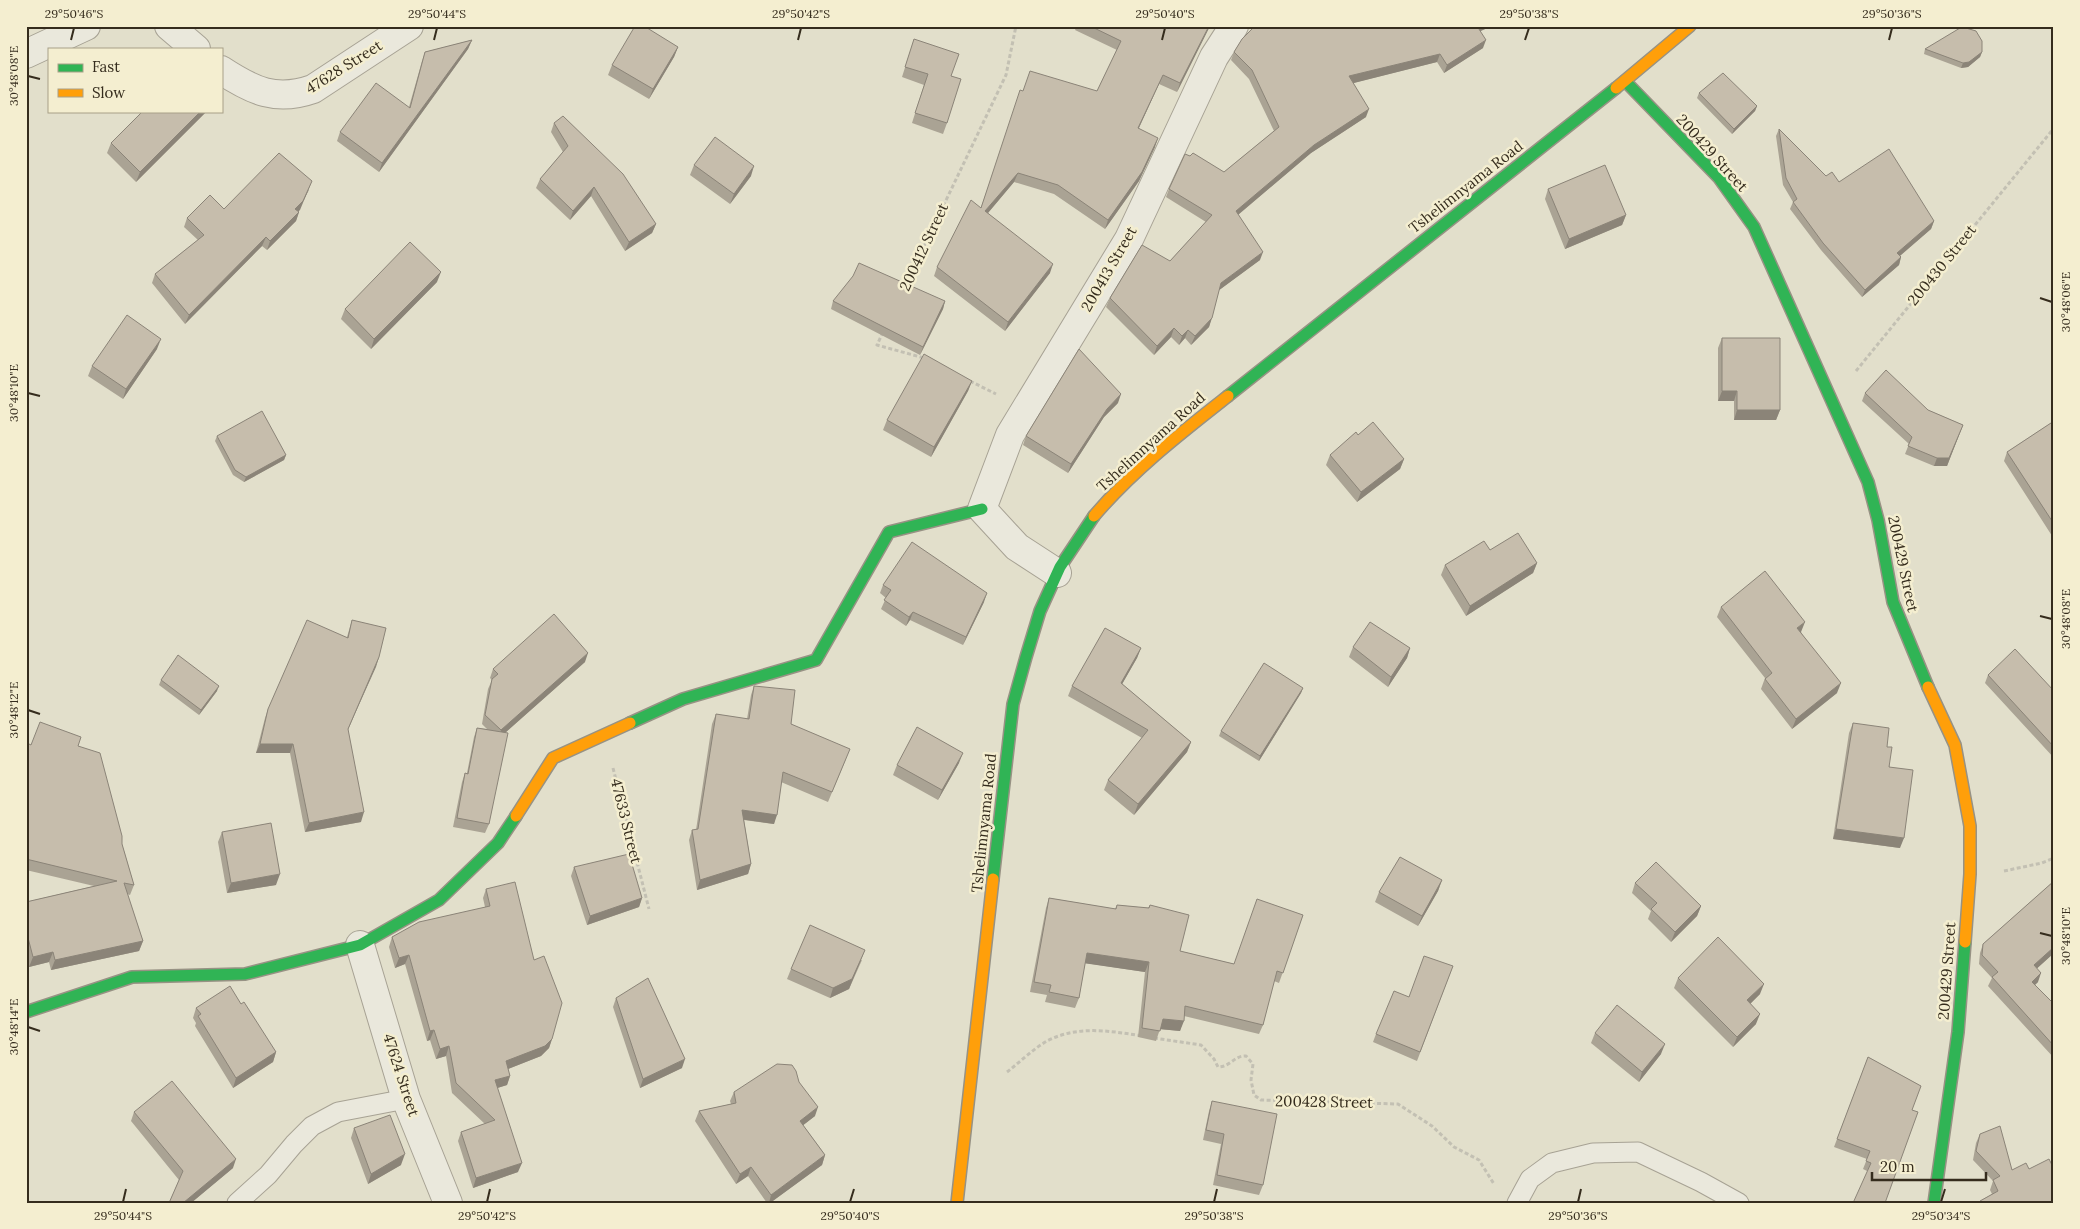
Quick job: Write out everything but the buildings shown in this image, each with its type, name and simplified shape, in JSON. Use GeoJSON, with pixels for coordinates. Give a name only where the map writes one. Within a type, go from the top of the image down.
{"type":"FeatureCollection","features":[{"type":"Feature","properties":{"kind":"street"},"geometry":{"type":"LineString","coordinates":[[38,43],[86,26]]}},
{"type":"Feature","properties":{"kind":"street"},"geometry":{"type":"LineString","coordinates":[[169,26],[195,48]]}},
{"type":"Feature","properties":{"kind":"street","name":"47628 Street"},"geometry":{"type":"LineString","coordinates":[[222,71],[243,84],[281,96],[298,94],[313,89],[409,26]]}},
{"type":"Feature","properties":{"kind":"street","name":"200413 Street"},"geometry":{"type":"LineString","coordinates":[[982,509],[1010,434],[1129,239],[1214,57],[1234,26]]}},
{"type":"Feature","properties":{"kind":"street","name":"Tshelimnyama Road"},"geometry":{"type":"LineString","coordinates":[[957,1203],[1013,704],[1032,631],[1057,573],[1084,528],[1104,504],[1166,445],[1625,81],[1690,26]]}},
{"type":"Feature","properties":{"kind":"street","name":"200429 Street"},"geometry":{"type":"LineString","coordinates":[[1625,81],[1718,178],[1754,227],[1868,482],[1878,520],[1893,602],[1912,652],[1955,745],[1970,826],[1970,854],[1958,1032],[1934,1203]]}},
{"type":"Feature","properties":{"kind":"street"},"geometry":{"type":"LineString","coordinates":[[26,1012],[132,977],[245,974],[360,945],[439,900],[498,843],[553,758],[683,699],[816,660],[889,532],[982,509],[1017,547],[1057,573]]}},
{"type":"Feature","properties":{"kind":"street","name":"47624 Street"},"geometry":{"type":"LineString","coordinates":[[360,945],[406,1099],[448,1203]]}},
{"type":"Feature","properties":{"kind":"lane"},"geometry":{"type":"LineString","coordinates":[[237,1203],[264,1180],[312,1126],[338,1112],[406,1099]]}},
{"type":"Feature","properties":{"kind":"lane"},"geometry":{"type":"LineString","coordinates":[[1517,1203],[1530,1180],[1552,1163],[1594,1153],[1638,1152],[1701,1182],[1739,1203]]}},
{"type":"Feature","properties":{"kind":"path","name":"200412 Street"},"geometry":{"type":"LineString","coordinates":[[903,291],[1006,74],[1016,26]]}},
{"type":"Feature","properties":{"kind":"path","name":"200430 Street"},"geometry":{"type":"LineString","coordinates":[[1831,402],[2054,128]]}},
{"type":"Feature","properties":{"kind":"path"},"geometry":{"type":"LineString","coordinates":[[886,327],[877,345],[928,359]]}},
{"type":"Feature","properties":{"kind":"path"},"geometry":{"type":"LineString","coordinates":[[964,377],[1025,409]]}},
{"type":"Feature","properties":{"kind":"path","name":"47633 Street"},"geometry":{"type":"LineString","coordinates":[[604,734],[649,909]]}},
{"type":"Feature","properties":{"kind":"path"},"geometry":{"type":"LineString","coordinates":[[1970,854],[1997,872],[2054,858]]}},
{"type":"Feature","properties":{"kind":"path","name":"200428 Street"},"geometry":{"type":"LineString","coordinates":[[968,1105],[1047,1041],[1076,1030],[1103,1030],[1201,1044],[1214,1059],[1218,1067],[1225,1067],[1240,1056],[1246,1056],[1253,1064],[1251,1080],[1254,1095],[1261,1100],[1398,1104],[1432,1126],[1454,1147],[1479,1160],[1497,1189]]}},
{"type":"Feature","properties":{"kind":"traffic: fast"},"geometry":{"type":"LineString","coordinates":[[1625,81],[1719,178],[1754,227],[1868,482],[1878,520],[1893,602],[1928,687]]}},
{"type":"Feature","properties":{"kind":"traffic: fast"},"geometry":{"type":"LineString","coordinates":[[1228,396],[1616,88]]}},
{"type":"Feature","properties":{"kind":"traffic: fast"},"geometry":{"type":"LineString","coordinates":[[630,723],[683,699],[816,660],[889,532],[982,509]]}},
{"type":"Feature","properties":{"kind":"traffic: fast"},"geometry":{"type":"LineString","coordinates":[[993,879],[1013,704],[1026,657],[1040,611],[1060,567],[1094,516]]}},
{"type":"Feature","properties":{"kind":"traffic: fast"},"geometry":{"type":"LineString","coordinates":[[26,1012],[132,977],[245,974],[360,945],[439,900],[498,843],[516,816]]}},
{"type":"Feature","properties":{"kind":"traffic: fast"},"geometry":{"type":"LineString","coordinates":[[1934,1203],[1958,1032],[1965,942]]}},
{"type":"Feature","properties":{"kind":"traffic: slow"},"geometry":{"type":"LineString","coordinates":[[1616,88],[1690,26]]}},
{"type":"Feature","properties":{"kind":"traffic: slow"},"geometry":{"type":"LineString","coordinates":[[1094,516],[1141,468],[1228,396]]}},
{"type":"Feature","properties":{"kind":"traffic: slow"},"geometry":{"type":"LineString","coordinates":[[1928,687],[1955,745],[1970,826],[1970,874],[1965,942]]}},
{"type":"Feature","properties":{"kind":"traffic: slow"},"geometry":{"type":"LineString","coordinates":[[516,816],[553,758],[630,723]]}},
{"type":"Feature","properties":{"kind":"traffic: slow"},"geometry":{"type":"LineString","coordinates":[[957,1203],[993,879]]}}]}
